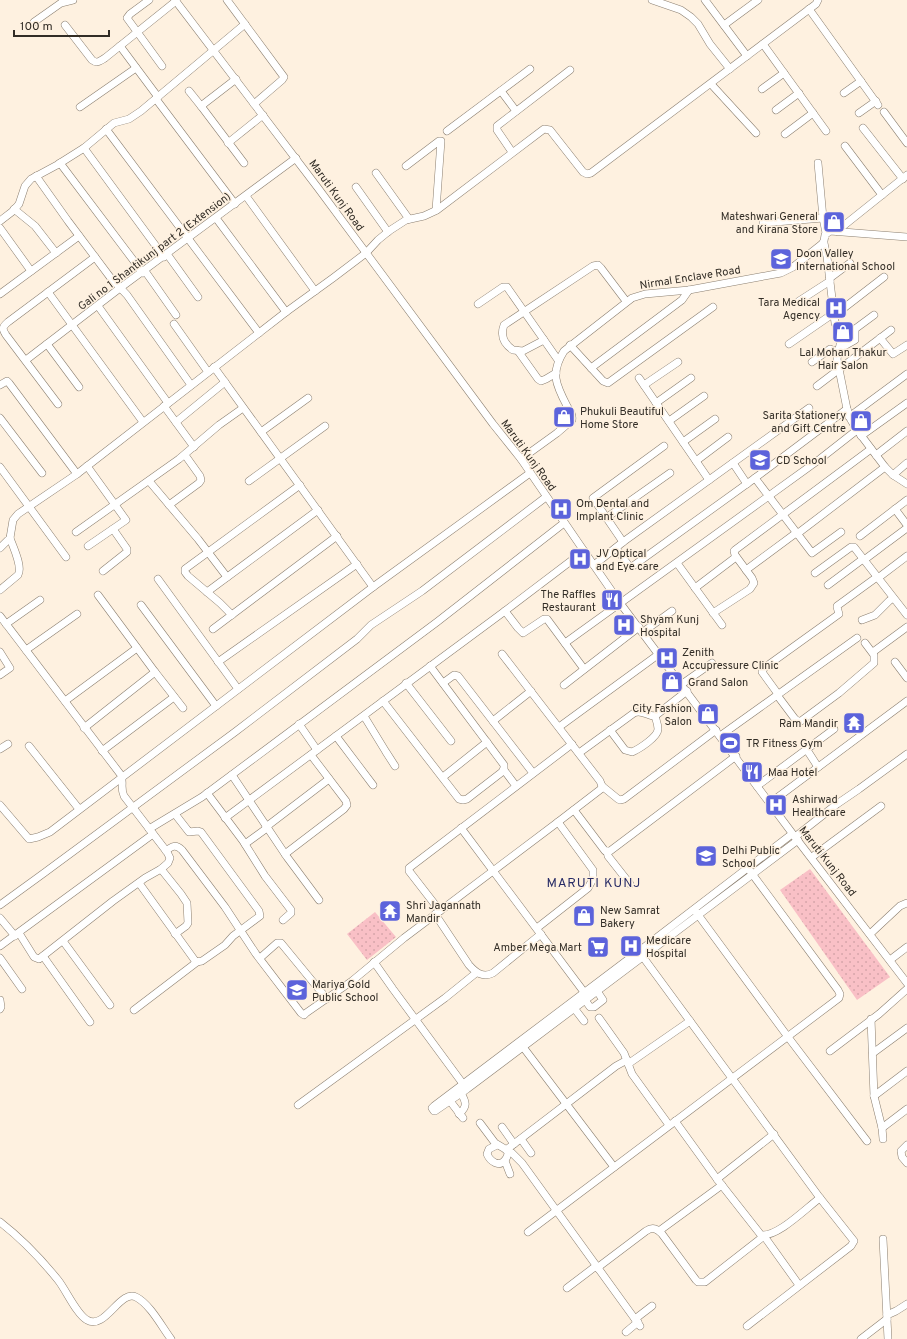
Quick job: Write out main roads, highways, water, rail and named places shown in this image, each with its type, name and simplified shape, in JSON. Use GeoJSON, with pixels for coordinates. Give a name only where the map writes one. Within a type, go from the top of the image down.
{"type":"FeatureCollection","features":[{"type":"Feature","properties":{"kind":"place","name":"Mateshwari General and Kirana Store"},"geometry":{"type":"Point","coordinates":[834,222]}},
{"type":"Feature","properties":{"kind":"place","name":"Doon Valley International School"},"geometry":{"type":"Point","coordinates":[781,259]}},
{"type":"Feature","properties":{"kind":"place","name":"Tara Medical Agency"},"geometry":{"type":"Point","coordinates":[836,308]}},
{"type":"Feature","properties":{"kind":"place","name":"Lal Mohan Thakur Hair Salon"},"geometry":{"type":"Point","coordinates":[843,332]}},
{"type":"Feature","properties":{"kind":"place","name":"Phukuli Beautiful Home Store"},"geometry":{"type":"Point","coordinates":[564,417]}},
{"type":"Feature","properties":{"kind":"place","name":"Sarita Stationery and Gift Centre"},"geometry":{"type":"Point","coordinates":[861,421]}},
{"type":"Feature","properties":{"kind":"place","name":"CD School"},"geometry":{"type":"Point","coordinates":[760,460]}},
{"type":"Feature","properties":{"kind":"place","name":"Om Dental and Implant Clinic"},"geometry":{"type":"Point","coordinates":[561,509]}},
{"type":"Feature","properties":{"kind":"place","name":"JV Optical and Eye care"},"geometry":{"type":"Point","coordinates":[580,559]}},
{"type":"Feature","properties":{"kind":"place","name":"The Raffles Restaurant"},"geometry":{"type":"Point","coordinates":[612,600]}},
{"type":"Feature","properties":{"kind":"place","name":"Shyam Kunj Hospital"},"geometry":{"type":"Point","coordinates":[624,625]}},
{"type":"Feature","properties":{"kind":"place","name":"Zenith Accupressure Clinic"},"geometry":{"type":"Point","coordinates":[667,658]}},
{"type":"Feature","properties":{"kind":"place","name":"Grand Salon"},"geometry":{"type":"Point","coordinates":[672,682]}},
{"type":"Feature","properties":{"kind":"place","name":"City Fashion Salon"},"geometry":{"type":"Point","coordinates":[708,714]}},
{"type":"Feature","properties":{"kind":"place","name":"Ram Mandir"},"geometry":{"type":"Point","coordinates":[854,723]}},
{"type":"Feature","properties":{"kind":"place","name":"TR Fitness Gym"},"geometry":{"type":"Point","coordinates":[730,743]}},
{"type":"Feature","properties":{"kind":"place","name":"Maa Hotel"},"geometry":{"type":"Point","coordinates":[752,772]}},
{"type":"Feature","properties":{"kind":"place","name":"Ashirwad Healthcare"},"geometry":{"type":"Point","coordinates":[776,805]}},
{"type":"Feature","properties":{"kind":"place","name":"Delhi Public School"},"geometry":{"type":"Point","coordinates":[706,856]}},
{"type":"Feature","properties":{"kind":"place","name":"Shri Jagannath Mandir"},"geometry":{"type":"Point","coordinates":[390,911]}},
{"type":"Feature","properties":{"kind":"place","name":"New Samrat Bakery"},"geometry":{"type":"Point","coordinates":[584,916]}},
{"type":"Feature","properties":{"kind":"place","name":"Medicare Hospital"},"geometry":{"type":"Point","coordinates":[631,946]}},
{"type":"Feature","properties":{"kind":"place","name":"Amber Mega Mart"},"geometry":{"type":"Point","coordinates":[598,947]}},
{"type":"Feature","properties":{"kind":"place","name":"Mariya Gold Public School"},"geometry":{"type":"Point","coordinates":[297,990]}},
{"type":"Feature","properties":{"kind":"district","name":"MARUTI KUNJ"},"geometry":{"type":"Point","coordinates":[594,882]}}]}
